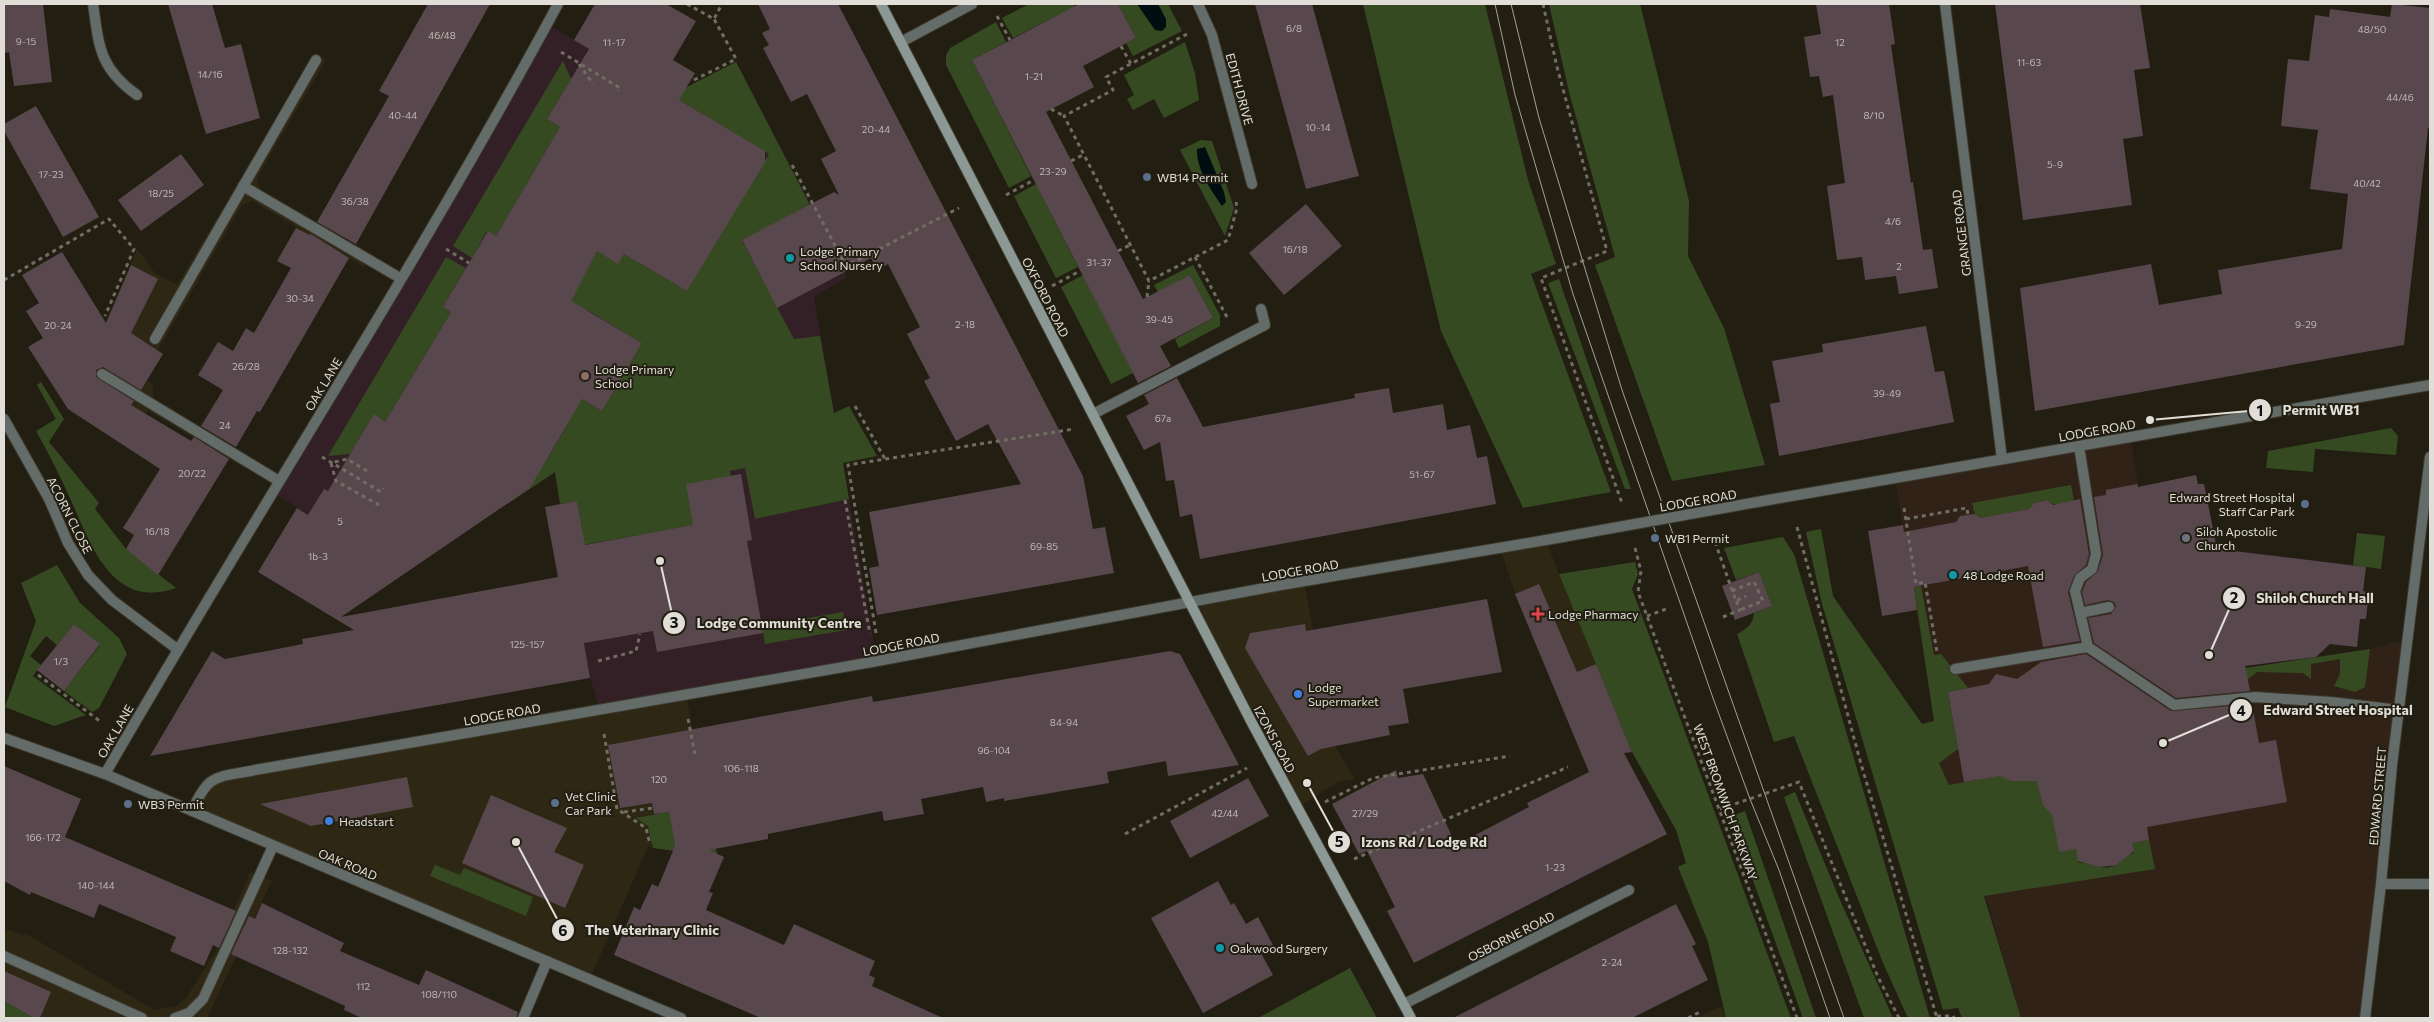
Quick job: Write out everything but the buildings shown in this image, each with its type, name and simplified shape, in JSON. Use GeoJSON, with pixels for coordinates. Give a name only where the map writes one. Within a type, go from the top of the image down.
{"type":"FeatureCollection","features":[{"type":"Feature","properties":{"kind":"street"},"geometry":{"type":"LineString","coordinates":[[94,4],[100,49],[118,82],[137,95]]}},
{"type":"Feature","properties":{"kind":"street","name":"OAK LANE"},"geometry":{"type":"LineString","coordinates":[[105,774],[177,649],[400,278],[558,4]]}},
{"type":"Feature","properties":{"kind":"street","name":"OXFORD ROAD"},"geometry":{"type":"LineString","coordinates":[[881,4],[1190,602]]}},
{"type":"Feature","properties":{"kind":"street"},"geometry":{"type":"LineString","coordinates":[[901,42],[972,4]]}},
{"type":"Feature","properties":{"kind":"street","name":"EDITH DRIVE"},"geometry":{"type":"LineString","coordinates":[[1198,4],[1212,35],[1252,184]]}},
{"type":"Feature","properties":{"kind":"street","name":"GRANGE ROAD"},"geometry":{"type":"LineString","coordinates":[[1946,4],[2002,459]]}},
{"type":"Feature","properties":{"kind":"street"},"geometry":{"type":"LineString","coordinates":[[155,339],[316,60]]}},
{"type":"Feature","properties":{"kind":"street"},"geometry":{"type":"LineString","coordinates":[[243,186],[400,278]]}},
{"type":"Feature","properties":{"kind":"street"},"geometry":{"type":"LineString","coordinates":[[1093,414],[1265,325],[1261,309]]}},
{"type":"Feature","properties":{"kind":"street"},"geometry":{"type":"LineString","coordinates":[[102,374],[279,480]]}},
{"type":"Feature","properties":{"kind":"street","name":"LODGE ROAD"},"geometry":{"type":"LineString","coordinates":[[192,811],[201,790],[213,779],[872,662],[1190,602],[2430,385]]}},
{"type":"Feature","properties":{"kind":"street","name":"ACORN CLOSE"},"geometry":{"type":"LineString","coordinates":[[4,418],[49,499],[68,543],[88,575],[112,600],[177,649]]}},
{"type":"Feature","properties":{"kind":"street"},"geometry":{"type":"LineString","coordinates":[[2080,446],[2096,554],[2092,569],[2080,578],[2075,591],[2088,648]]}},
{"type":"Feature","properties":{"kind":"street","name":"EDWARD STREET"},"geometry":{"type":"LineString","coordinates":[[2366,1018],[2399,710],[2430,457]]}},
{"type":"Feature","properties":{"kind":"street","name":"IZONS ROAD"},"geometry":{"type":"LineString","coordinates":[[1190,602],[1253,725],[1411,1018]]}},
{"type":"Feature","properties":{"kind":"street"},"geometry":{"type":"LineString","coordinates":[[2080,613],[2109,607]]}},
{"type":"Feature","properties":{"kind":"street"},"geometry":{"type":"LineString","coordinates":[[1955,669],[2088,648],[2174,705],[2256,697],[2331,702],[2399,710]]}},
{"type":"Feature","properties":{"kind":"street","name":"OAK ROAD"},"geometry":{"type":"LineString","coordinates":[[4,738],[105,774],[681,1018]]}},
{"type":"Feature","properties":{"kind":"street"},"geometry":{"type":"LineString","coordinates":[[175,1018],[189,1014],[203,999],[273,846]]}},
{"type":"Feature","properties":{"kind":"street"},"geometry":{"type":"LineString","coordinates":[[2381,884],[2430,884]]}},
{"type":"Feature","properties":{"kind":"street","name":"OSBORNE ROAD"},"geometry":{"type":"LineString","coordinates":[[1404,1004],[1629,890]]}},
{"type":"Feature","properties":{"kind":"street"},"geometry":{"type":"LineString","coordinates":[[4,956],[142,1018]]}},
{"type":"Feature","properties":{"kind":"street"},"geometry":{"type":"LineString","coordinates":[[523,1018],[547,961]]}},
{"type":"Feature","properties":{"kind":"path"},"geometry":{"type":"LineString","coordinates":[[687,4],[714,19],[736,59],[694,80]]}},
{"type":"Feature","properties":{"kind":"path"},"geometry":{"type":"LineString","coordinates":[[714,19],[722,4]]}},
{"type":"Feature","properties":{"kind":"path"},"geometry":{"type":"LineString","coordinates":[[1543,4],[1557,67],[1607,251],[1541,278],[1616,481],[1624,508]]}},
{"type":"Feature","properties":{"kind":"path"},"geometry":{"type":"LineString","coordinates":[[997,16],[1010,40]]}},
{"type":"Feature","properties":{"kind":"path"},"geometry":{"type":"LineString","coordinates":[[1064,116],[1113,90],[1106,77],[1188,34]]}},
{"type":"Feature","properties":{"kind":"path"},"geometry":{"type":"LineString","coordinates":[[1121,46],[1130,64]]}},
{"type":"Feature","properties":{"kind":"path"},"geometry":{"type":"LineString","coordinates":[[561,52],[620,88],[618,91]]}},
{"type":"Feature","properties":{"kind":"path"},"geometry":{"type":"LineString","coordinates":[[578,62],[593,84]]}},
{"type":"Feature","properties":{"kind":"path"},"geometry":{"type":"LineString","coordinates":[[1051,109],[1064,116],[1149,281],[1148,297]]}},
{"type":"Feature","properties":{"kind":"path"},"geometry":{"type":"LineString","coordinates":[[1071,161],[1084,155]]}},
{"type":"Feature","properties":{"kind":"path"},"geometry":{"type":"LineString","coordinates":[[792,165],[846,266],[960,207]]}},
{"type":"Feature","properties":{"kind":"path"},"geometry":{"type":"LineString","coordinates":[[1005,196],[1034,180]]}},
{"type":"Feature","properties":{"kind":"path"},"geometry":{"type":"LineString","coordinates":[[1149,281],[1228,240],[1237,208],[1236,202]]}},
{"type":"Feature","properties":{"kind":"path"},"geometry":{"type":"LineString","coordinates":[[4,280],[109,219],[134,249],[105,316]]}},
{"type":"Feature","properties":{"kind":"path"},"geometry":{"type":"LineString","coordinates":[[1118,251],[1130,245]]}},
{"type":"Feature","properties":{"kind":"path"},"geometry":{"type":"LineString","coordinates":[[445,249],[469,263]]}},
{"type":"Feature","properties":{"kind":"path"},"geometry":{"type":"LineString","coordinates":[[1195,257],[1231,325]]}},
{"type":"Feature","properties":{"kind":"path"},"geometry":{"type":"LineString","coordinates":[[1052,286],[1080,271]]}},
{"type":"Feature","properties":{"kind":"path"},"geometry":{"type":"LineString","coordinates":[[855,406],[885,459]]}},
{"type":"Feature","properties":{"kind":"path"},"geometry":{"type":"LineString","coordinates":[[876,633],[848,465],[1075,429]]}},
{"type":"Feature","properties":{"kind":"path"},"geometry":{"type":"LineString","coordinates":[[321,457],[381,492],[383,488]]}},
{"type":"Feature","properties":{"kind":"path"},"geometry":{"type":"LineString","coordinates":[[331,463],[347,459],[367,471]]}},
{"type":"Feature","properties":{"kind":"path"},"geometry":{"type":"LineString","coordinates":[[331,463],[336,481],[379,505]]}},
{"type":"Feature","properties":{"kind":"path"},"geometry":{"type":"LineString","coordinates":[[846,500],[870,634]]}},
{"type":"Feature","properties":{"kind":"path"},"geometry":{"type":"LineString","coordinates":[[1904,508],[1916,584],[1925,582],[1926,585],[1937,652]]}},
{"type":"Feature","properties":{"kind":"path"},"geometry":{"type":"LineString","coordinates":[[1906,519],[1967,508],[1968,515]]}},
{"type":"Feature","properties":{"kind":"path"},"geometry":{"type":"LineString","coordinates":[[1797,527],[1860,764],[1937,1017],[1954,1016],[1954,1018]]}},
{"type":"Feature","properties":{"kind":"path"},"geometry":{"type":"LineString","coordinates":[[1715,542],[1740,610]]}},
{"type":"Feature","properties":{"kind":"path","name":"WEST BROMWICH PARKWAY"},"geometry":{"type":"LineString","coordinates":[[1634,544],[1641,571],[1638,592],[1796,1018]]}},
{"type":"Feature","properties":{"kind":"path"},"geometry":{"type":"LineString","coordinates":[[1724,617],[1763,601],[1754,582],[1732,591]]}},
{"type":"Feature","properties":{"kind":"path"},"geometry":{"type":"LineString","coordinates":[[1736,601],[1746,596]]}},
{"type":"Feature","properties":{"kind":"path"},"geometry":{"type":"LineString","coordinates":[[1647,616],[1669,608]]}},
{"type":"Feature","properties":{"kind":"path"},"geometry":{"type":"LineString","coordinates":[[598,661],[636,651],[640,634]]}},
{"type":"Feature","properties":{"kind":"path"},"geometry":{"type":"LineString","coordinates":[[38,675],[101,722]]}},
{"type":"Feature","properties":{"kind":"path"},"geometry":{"type":"LineString","coordinates":[[688,719],[695,754]]}},
{"type":"Feature","properties":{"kind":"path"},"geometry":{"type":"LineString","coordinates":[[604,734],[617,809],[646,828],[650,844]]}},
{"type":"Feature","properties":{"kind":"path"},"geometry":{"type":"LineString","coordinates":[[1325,802],[1373,778],[1510,756]]}},
{"type":"Feature","properties":{"kind":"path"},"geometry":{"type":"LineString","coordinates":[[1354,859],[1568,767]]}},
{"type":"Feature","properties":{"kind":"path"},"geometry":{"type":"LineString","coordinates":[[1125,834],[1247,768]]}},
{"type":"Feature","properties":{"kind":"path"},"geometry":{"type":"LineString","coordinates":[[1720,809],[1799,782],[1878,977],[1899,1018]]}},
{"type":"Feature","properties":{"kind":"path"},"geometry":{"type":"LineString","coordinates":[[623,812],[653,808]]}},
{"type":"Feature","properties":{"kind":"path"},"geometry":{"type":"LineString","coordinates":[[1688,1018],[1702,1011]]}},
{"type":"Feature","properties":{"kind":"shaded area"},"geometry":{"type":"Polygon","coordinates":[[[1137,4],[1158,4],[1166,19],[1166,27],[1162,31],[1155,30],[1137,4]]]}},
{"type":"Feature","properties":{"kind":"shaded area","name":"Lodge Primary School"},"geometry":{"type":"Polygon","coordinates":[[[547,24],[671,95],[736,62],[788,162],[847,277],[814,297],[877,661],[600,709],[590,678],[555,472],[404,574],[272,492],[547,24]]]}},
{"type":"Feature","properties":{"kind":"shaded area"},"geometry":{"type":"Polygon","coordinates":[[[315,53],[326,60],[257,178],[261,190],[372,254],[364,267],[252,201],[242,205],[158,350],[163,354],[147,380],[153,385],[153,399],[252,458],[246,469],[149,411],[135,419],[120,443],[70,411],[84,388],[107,320],[137,249],[155,273],[177,285],[315,53]]]}},
{"type":"Feature","properties":{"kind":"shaded area"},"geometry":{"type":"Polygon","coordinates":[[[1205,147],[1224,192],[1226,202],[1222,206],[1205,179],[1199,164],[1197,149],[1205,147]]]}},
{"type":"Feature","properties":{"kind":"shaded area"},"geometry":{"type":"Polygon","coordinates":[[[2130,437],[2172,679],[2370,649],[2407,639],[2365,1018],[2021,1018],[1961,812],[1922,724],[1934,721],[1895,478],[2130,437]]]}},
{"type":"Feature","properties":{"kind":"shaded area"},"geometry":{"type":"Polygon","coordinates":[[[1546,540],[1632,752],[1583,758],[1515,594],[1500,548],[1546,540]]]}},
{"type":"Feature","properties":{"kind":"shaded area"},"geometry":{"type":"Polygon","coordinates":[[[1304,581],[1335,746],[1355,779],[1338,782],[1297,808],[1190,602],[1304,581]]]}},
{"type":"Feature","properties":{"kind":"shaded area"},"geometry":{"type":"Polygon","coordinates":[[[686,694],[713,833],[691,852],[648,847],[590,979],[192,811],[213,779],[686,694]]]}},
{"type":"Feature","properties":{"kind":"shaded area"},"geometry":{"type":"Polygon","coordinates":[[[250,872],[272,881],[207,1018],[34,1018],[4,1001],[4,928],[24,936],[25,933],[154,1010],[176,1006],[186,998],[215,952],[250,872]]]}},
{"type":"Feature","properties":{"kind":"shaded area"},"geometry":{"type":"Polygon","coordinates":[[[1721,1006],[1726,1018],[1697,1018],[1721,1006]]]}},
{"type":"Feature","properties":{"kind":"green space"},"geometry":{"type":"Polygon","coordinates":[[[1029,4],[1076,4],[1074,5],[1077,11],[1056,16],[1013,38],[1002,18],[1029,4]]]}},
{"type":"Feature","properties":{"kind":"green space"},"geometry":{"type":"Polygon","coordinates":[[[1118,4],[1168,4],[1182,31],[1133,56],[1126,43],[1136,38],[1118,4]]]}},
{"type":"Feature","properties":{"kind":"green space"},"geometry":{"type":"Polygon","coordinates":[[[1363,4],[1485,4],[1528,180],[1556,264],[1531,274],[1611,492],[1523,508],[1441,331],[1363,4]]]}},
{"type":"Feature","properties":{"kind":"green space"},"geometry":{"type":"Polygon","coordinates":[[[1549,4],[1640,4],[1689,201],[1688,256],[1724,328],[1765,465],[1672,481],[1595,265],[1615,257],[1569,92],[1549,4]]]}},
{"type":"Feature","properties":{"kind":"green space"},"geometry":{"type":"Polygon","coordinates":[[[996,22],[1006,42],[972,60],[1031,176],[1009,188],[946,65],[946,55],[950,48],[996,22]]]}},
{"type":"Feature","properties":{"kind":"green space"},"geometry":{"type":"Polygon","coordinates":[[[1185,42],[1195,73],[1199,100],[1164,118],[1154,99],[1133,110],[1127,99],[1134,95],[1124,75],[1185,42]]]}},
{"type":"Feature","properties":{"kind":"green space"},"geometry":{"type":"Polygon","coordinates":[[[563,61],[571,79],[547,119],[560,127],[496,236],[487,231],[472,258],[453,246],[563,61]]]}},
{"type":"Feature","properties":{"kind":"green space"},"geometry":{"type":"Polygon","coordinates":[[[736,62],[810,205],[742,241],[794,339],[820,336],[834,413],[849,406],[877,456],[843,463],[849,499],[755,519],[745,468],[730,471],[731,476],[698,550],[679,528],[576,546],[583,534],[577,501],[560,504],[555,472],[509,503],[500,490],[549,456],[567,425],[562,387],[602,411],[642,343],[589,311],[527,300],[558,233],[595,255],[597,251],[618,263],[624,254],[687,291],[769,154],[671,95],[736,62]]]}},
{"type":"Feature","properties":{"kind":"green space"},"geometry":{"type":"Polygon","coordinates":[[[1201,140],[1212,141],[1234,208],[1225,236],[1180,150],[1201,140]]]}},
{"type":"Feature","properties":{"kind":"green space"},"geometry":{"type":"Polygon","coordinates":[[[1036,184],[1078,267],[1056,278],[1014,196],[1036,184]]]}},
{"type":"Feature","properties":{"kind":"green space"},"geometry":{"type":"Polygon","coordinates":[[[446,257],[466,268],[443,307],[451,312],[385,422],[374,415],[350,454],[328,456],[446,257]]]}},
{"type":"Feature","properties":{"kind":"green space"},"geometry":{"type":"Polygon","coordinates":[[[1193,265],[1220,315],[1220,326],[1179,348],[1175,339],[1213,318],[1190,275],[1158,292],[1154,285],[1193,265]]]}},
{"type":"Feature","properties":{"kind":"green space"},"geometry":{"type":"Polygon","coordinates":[[[1083,275],[1133,373],[1111,384],[1061,287],[1083,275]]]}},
{"type":"Feature","properties":{"kind":"green space"},"geometry":{"type":"Polygon","coordinates":[[[1559,279],[1631,489],[1625,489],[1548,283],[1559,279]]]}},
{"type":"Feature","properties":{"kind":"green space"},"geometry":{"type":"Polygon","coordinates":[[[41,382],[64,419],[49,442],[99,503],[95,509],[126,549],[176,588],[154,593],[135,590],[119,581],[106,568],[85,533],[57,471],[36,431],[56,419],[37,385],[41,382]]]}},
{"type":"Feature","properties":{"kind":"green space"},"geometry":{"type":"Polygon","coordinates":[[[2391,428],[2398,436],[2396,455],[2315,449],[2313,472],[2266,468],[2268,451],[2391,428]]]}},
{"type":"Feature","properties":{"kind":"green space"},"geometry":{"type":"Polygon","coordinates":[[[2071,485],[2075,507],[2058,510],[2056,504],[2048,500],[2034,503],[2029,509],[1980,518],[1975,514],[1972,503],[2071,485]]]}},
{"type":"Feature","properties":{"kind":"green space"},"geometry":{"type":"Polygon","coordinates":[[[1821,529],[1833,596],[1922,724],[1934,721],[1914,587],[1921,586],[1934,655],[1941,654],[1968,688],[1948,692],[1958,749],[1939,763],[1949,785],[2004,775],[2011,781],[2020,778],[2046,783],[2059,851],[2076,849],[2079,863],[2083,862],[2106,868],[2110,867],[2134,853],[2132,843],[2149,840],[2155,869],[1984,896],[2021,1018],[1962,1018],[1958,1008],[1943,1010],[1822,604],[1806,532],[1821,529]]]}},
{"type":"Feature","properties":{"kind":"green space"},"geometry":{"type":"Polygon","coordinates":[[[2357,533],[2385,536],[2381,569],[2353,565],[2357,533]]]}},
{"type":"Feature","properties":{"kind":"green space"},"geometry":{"type":"Polygon","coordinates":[[[1783,537],[1794,554],[1930,1018],[1908,1018],[1883,963],[1794,736],[1774,742],[1737,634],[1751,624],[1754,613],[1772,606],[1759,572],[1736,580],[1724,548],[1783,537]]]}},
{"type":"Feature","properties":{"kind":"green space"},"geometry":{"type":"Polygon","coordinates":[[[1635,562],[1638,574],[1632,589],[1791,1018],[1726,1018],[1708,942],[1678,867],[1686,863],[1676,830],[1632,752],[1559,574],[1635,562]]]}},
{"type":"Feature","properties":{"kind":"green space"},"geometry":{"type":"Polygon","coordinates":[[[57,565],[80,603],[119,638],[127,654],[99,708],[92,712],[64,691],[100,645],[74,624],[57,645],[46,636],[30,656],[41,665],[33,676],[86,715],[54,726],[5,707],[36,621],[21,583],[57,565]]]}},
{"type":"Feature","properties":{"kind":"green space"},"geometry":{"type":"Polygon","coordinates":[[[843,612],[846,630],[765,644],[762,626],[843,612]]]}},
{"type":"Feature","properties":{"kind":"green space"},"geometry":{"type":"Polygon","coordinates":[[[2370,649],[2365,687],[2355,692],[2334,686],[2340,674],[2340,659],[2311,664],[2311,679],[2303,673],[2257,672],[2245,682],[2172,679],[2370,649]]]}},
{"type":"Feature","properties":{"kind":"green space"},"geometry":{"type":"Polygon","coordinates":[[[1795,792],[1840,900],[1893,1018],[1864,1018],[1784,797],[1795,792]]]}},
{"type":"Feature","properties":{"kind":"green space"},"geometry":{"type":"Polygon","coordinates":[[[1745,811],[1816,1018],[1803,1018],[1730,817],[1745,811]]]}},
{"type":"Feature","properties":{"kind":"green space"},"geometry":{"type":"Polygon","coordinates":[[[669,812],[675,846],[715,845],[718,857],[653,848],[648,826],[636,818],[669,812]]]}},
{"type":"Feature","properties":{"kind":"green space"},"geometry":{"type":"Polygon","coordinates":[[[435,865],[460,875],[464,868],[533,897],[526,916],[430,876],[435,865]]]}},
{"type":"Feature","properties":{"kind":"green space"},"geometry":{"type":"Polygon","coordinates":[[[1350,968],[1377,1018],[1258,1018],[1350,968]]]}},
{"type":"Feature","properties":{"kind":"green space"},"geometry":{"type":"Polygon","coordinates":[[[4,1001],[34,1018],[4,1018],[4,1001]]]}},
{"type":"Feature","properties":{"kind":"tram line"},"geometry":{"type":"LineString","coordinates":[[1495,4],[1515,95],[1573,294],[1713,698],[1750,799],[1779,870],[1830,1018]]}},
{"type":"Feature","properties":{"kind":"tram line"},"geometry":{"type":"LineString","coordinates":[[1511,4],[1539,118],[1622,390],[1844,1018]]}},
{"type":"Feature","properties":{"kind":"place","name":"WB14 Permit"},"geometry":{"type":"Point","coordinates":[1147,177]}},
{"type":"Feature","properties":{"kind":"place","name":"Lodge Primary School Nursery"},"geometry":{"type":"Point","coordinates":[790,258]}},
{"type":"Feature","properties":{"kind":"place","name":"Lodge Primary School"},"geometry":{"type":"Point","coordinates":[585,376]}},
{"type":"Feature","properties":{"kind":"place","name":"Permit WB1"},"geometry":{"type":"Point","coordinates":[2150,420]}},
{"type":"Feature","properties":{"kind":"place","name":"Edward Street Hospital Staff Car Park"},"geometry":{"type":"Point","coordinates":[2305,504]}},
{"type":"Feature","properties":{"kind":"place","name":"WB1 Permit"},"geometry":{"type":"Point","coordinates":[1655,538]}},
{"type":"Feature","properties":{"kind":"place","name":"Siloh Apostolic Church"},"geometry":{"type":"Point","coordinates":[2186,538]}},
{"type":"Feature","properties":{"kind":"place","name":"Lodge Community Centre"},"geometry":{"type":"Point","coordinates":[660,561]}},
{"type":"Feature","properties":{"kind":"place","name":"48 Lodge Road"},"geometry":{"type":"Point","coordinates":[1953,575]}},
{"type":"Feature","properties":{"kind":"place","name":"Lodge Pharmacy"},"geometry":{"type":"Point","coordinates":[1538,614]}},
{"type":"Feature","properties":{"kind":"place","name":"Shiloh Church Hall"},"geometry":{"type":"Point","coordinates":[2209,655]}},
{"type":"Feature","properties":{"kind":"place","name":"Lodge Supermarket"},"geometry":{"type":"Point","coordinates":[1298,694]}},
{"type":"Feature","properties":{"kind":"place","name":"Edward Street Hospital"},"geometry":{"type":"Point","coordinates":[2163,743]}},
{"type":"Feature","properties":{"kind":"place","name":"Izons Rd / Lodge Rd"},"geometry":{"type":"Point","coordinates":[1307,783]}},
{"type":"Feature","properties":{"kind":"place","name":"Vet Clinic Car Park"},"geometry":{"type":"Point","coordinates":[555,803]}},
{"type":"Feature","properties":{"kind":"place","name":"WB3 Permit"},"geometry":{"type":"Point","coordinates":[128,804]}},
{"type":"Feature","properties":{"kind":"place","name":"Headstart"},"geometry":{"type":"Point","coordinates":[329,821]}},
{"type":"Feature","properties":{"kind":"place","name":"The Veterinary Clinic"},"geometry":{"type":"Point","coordinates":[516,842]}},
{"type":"Feature","properties":{"kind":"place","name":"Oakwood Surgery"},"geometry":{"type":"Point","coordinates":[1220,948]}}]}
